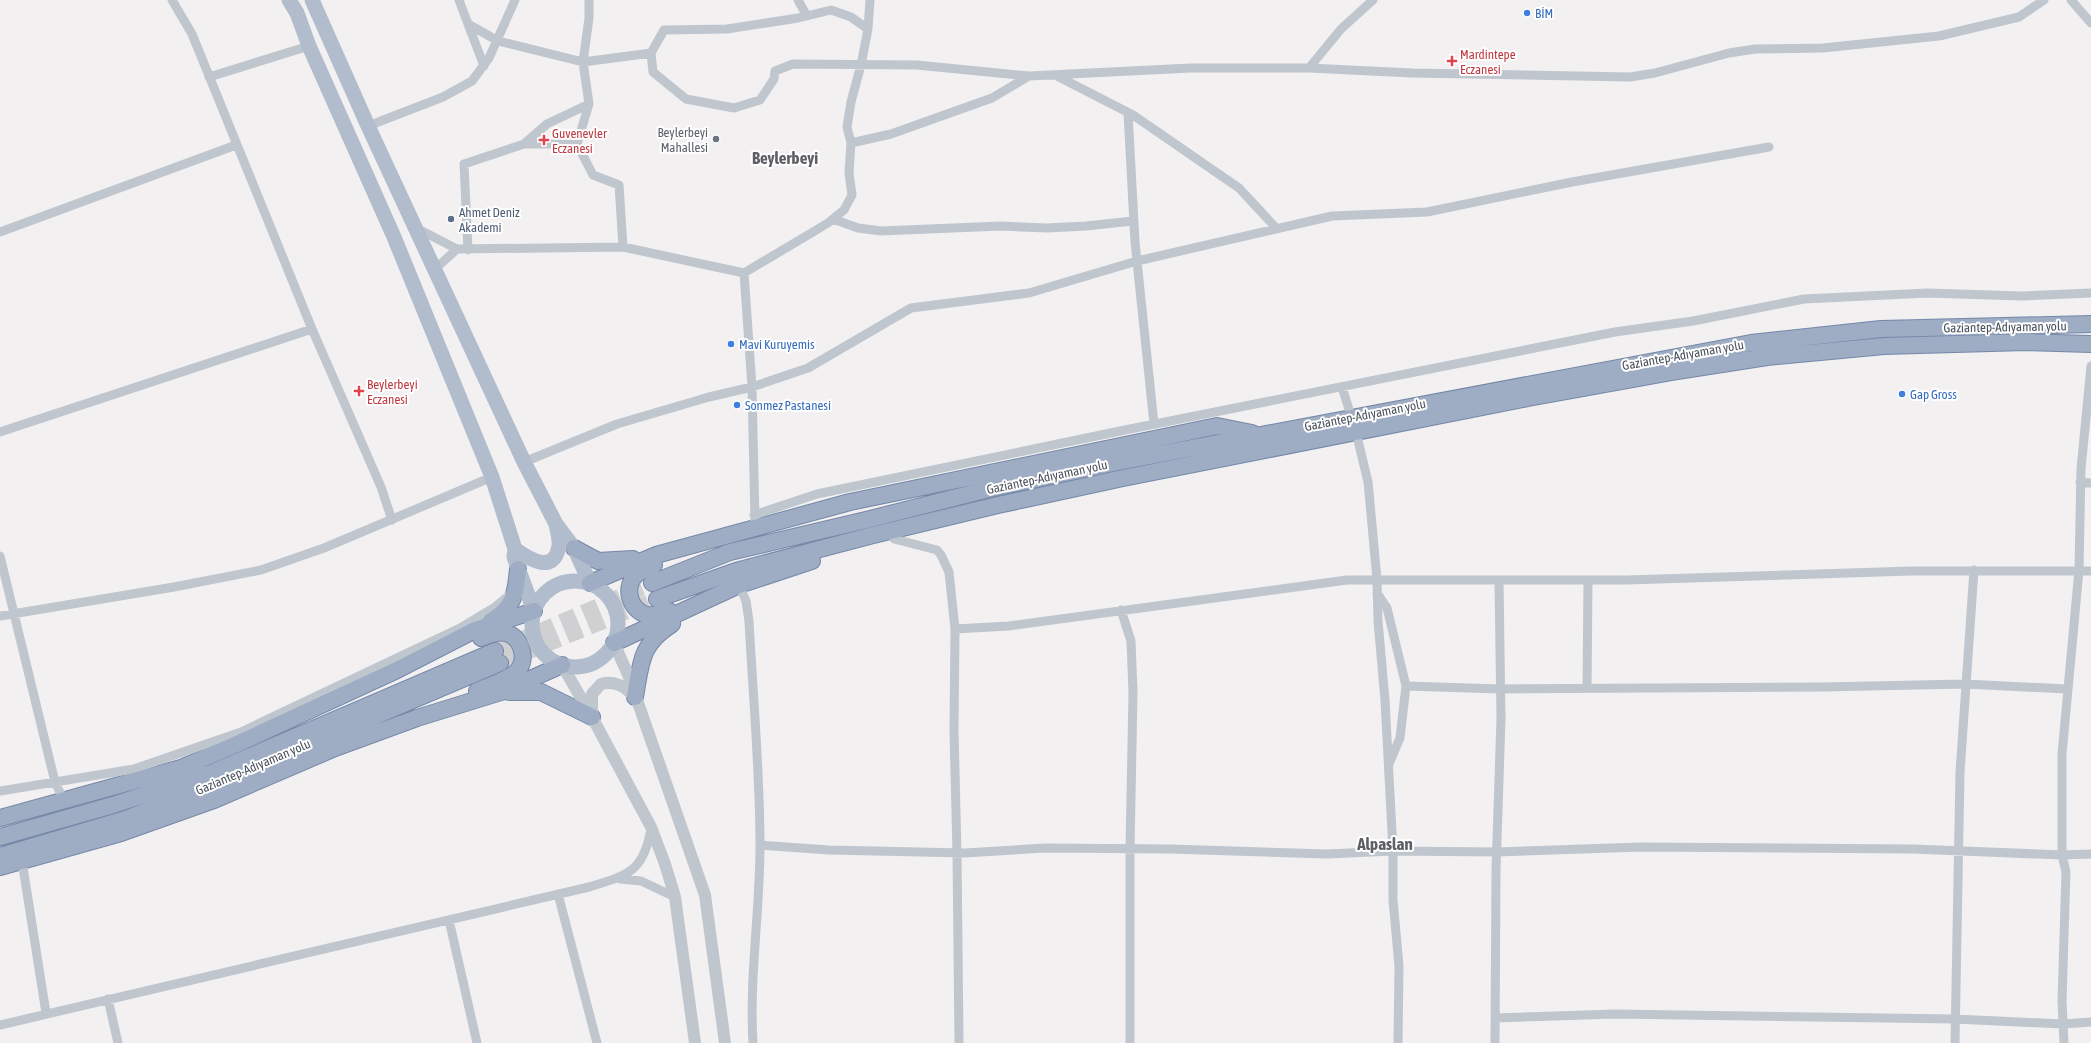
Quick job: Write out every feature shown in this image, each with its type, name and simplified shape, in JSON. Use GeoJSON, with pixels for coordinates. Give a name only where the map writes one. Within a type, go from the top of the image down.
{"type":"FeatureCollection","features":[{"type":"Feature","properties":{"kind":"highway","name":"Gaziantep-Adıyaman yolu"},"geometry":{"type":"LineString","coordinates":[[657,599],[736,571],[873,535],[1060,492],[1275,448],[1354,425],[1751,342],[1882,330],[2091,324]]}},
{"type":"Feature","properties":{"kind":"highway","name":"Gaziantep-Adıyaman yolu"},"geometry":{"type":"LineString","coordinates":[[652,583],[730,552],[989,489],[1262,434],[1354,425],[1528,398],[1767,356],[1954,343],[2026,342],[2091,344]]}},
{"type":"Feature","properties":{"kind":"highway"},"geometry":{"type":"LineString","coordinates":[[1262,434],[1217,426],[755,522],[638,573],[631,583],[630,596],[632,603],[640,612],[653,615],[843,551],[1043,504],[1249,463],[1275,448]]}},
{"type":"Feature","properties":{"kind":"highway"},"geometry":{"type":"LineString","coordinates":[[574,548],[598,561],[615,561],[656,555],[728,535]]}},
{"type":"Feature","properties":{"kind":"highway"},"geometry":{"type":"LineString","coordinates":[[590,583],[656,555]]}},
{"type":"Feature","properties":{"kind":"highway"},"geometry":{"type":"LineString","coordinates":[[0,818],[64,802],[181,768],[397,670],[475,630],[505,611],[511,604],[516,589],[518,569]]}},
{"type":"Feature","properties":{"kind":"highway"},"geometry":{"type":"LineString","coordinates":[[635,697],[642,660],[647,647],[658,633],[739,585]]}},
{"type":"Feature","properties":{"kind":"highway"},"geometry":{"type":"LineString","coordinates":[[614,643],[722,594]]}},
{"type":"Feature","properties":{"kind":"highway"},"geometry":{"type":"LineString","coordinates":[[475,630],[534,611]]}},
{"type":"Feature","properties":{"kind":"highway"},"geometry":{"type":"LineString","coordinates":[[397,670],[492,634],[506,633],[512,636],[521,647],[522,662],[513,675],[417,718]]}},
{"type":"Feature","properties":{"kind":"highway","name":"Gaziantep-Adıyaman yolu"},"geometry":{"type":"LineString","coordinates":[[0,837],[113,805],[211,773],[497,657],[223,781],[126,818],[0,856]]}},
{"type":"Feature","properties":{"kind":"highway"},"geometry":{"type":"LineString","coordinates":[[0,867],[121,833],[207,802],[335,748],[417,718],[501,692],[562,665]]}},
{"type":"Feature","properties":{"kind":"highway"},"geometry":{"type":"LineString","coordinates":[[501,692],[541,692],[592,717]]}},
{"type":"Feature","properties":{"kind":"main road"},"geometry":{"type":"LineString","coordinates":[[289,0],[295,6],[309,46],[394,237],[492,477],[515,549],[514,557],[534,611]]}},
{"type":"Feature","properties":{"kind":"main road"},"geometry":{"type":"LineString","coordinates":[[312,0],[368,126],[524,462],[556,524],[574,548],[590,583]]}},
{"type":"Feature","properties":{"kind":"main road"},"geometry":{"type":"LineString","coordinates":[[515,549],[531,560],[540,563],[550,561],[556,554],[559,545],[556,524]]}},
{"type":"Feature","properties":{"kind":"main road"},"geometry":{"type":"LineString","coordinates":[[573,581],[590,583],[606,593],[616,608],[619,626],[614,643],[601,659],[592,664],[577,667],[562,665],[546,656],[536,640],[532,626],[534,611],[543,596],[557,585],[573,581]]}},
{"type":"Feature","properties":{"kind":"street"},"geometry":{"type":"LineString","coordinates":[[172,0],[192,34],[312,329],[381,486],[392,520]]}},
{"type":"Feature","properties":{"kind":"street"},"geometry":{"type":"LineString","coordinates":[[459,0],[484,66]]}},
{"type":"Feature","properties":{"kind":"street"},"geometry":{"type":"LineString","coordinates":[[368,126],[443,97],[472,81],[484,66],[498,41],[515,0]]}},
{"type":"Feature","properties":{"kind":"street"},"geometry":{"type":"LineString","coordinates":[[589,0],[589,18],[583,62],[589,104],[577,144],[593,175],[619,185],[623,247]]}},
{"type":"Feature","properties":{"kind":"street"},"geometry":{"type":"LineString","coordinates":[[798,0],[807,16]]}},
{"type":"Feature","properties":{"kind":"street"},"geometry":{"type":"LineString","coordinates":[[416,228],[457,248],[468,250],[623,247],[744,273],[833,219],[844,210],[852,195],[849,173],[851,143],[847,127],[851,102],[861,65],[868,29],[870,0]]}},
{"type":"Feature","properties":{"kind":"street"},"geometry":{"type":"LineString","coordinates":[[1309,68],[1341,29],[1373,0]]}},
{"type":"Feature","properties":{"kind":"street"},"geometry":{"type":"LineString","coordinates":[[868,29],[851,17],[831,10],[807,16],[727,29],[664,30],[651,53],[654,72],[686,99],[734,108],[760,100],[774,79],[775,70],[793,64],[917,66],[1029,76],[1191,68],[1309,68],[1412,73],[1630,77],[1656,73],[1729,53],[1755,49],[1823,48],[1939,36],[2019,17],[2044,0]]}},
{"type":"Feature","properties":{"kind":"street"},"geometry":{"type":"LineString","coordinates":[[2071,0],[2091,23]]}},
{"type":"Feature","properties":{"kind":"street"},"geometry":{"type":"LineString","coordinates":[[468,24],[498,41],[583,62],[651,53]]}},
{"type":"Feature","properties":{"kind":"street"},"geometry":{"type":"LineString","coordinates":[[209,77],[309,46]]}},
{"type":"Feature","properties":{"kind":"street"},"geometry":{"type":"LineString","coordinates":[[1056,75],[1128,113],[1239,188],[1276,228]]}},
{"type":"Feature","properties":{"kind":"street"},"geometry":{"type":"LineString","coordinates":[[851,143],[891,134],[992,98],[1029,76]]}},
{"type":"Feature","properties":{"kind":"street"},"geometry":{"type":"LineString","coordinates":[[524,144],[547,124],[589,104]]}},
{"type":"Feature","properties":{"kind":"street"},"geometry":{"type":"LineString","coordinates":[[1128,113],[1133,221],[1154,424]]}},
{"type":"Feature","properties":{"kind":"street"},"geometry":{"type":"LineString","coordinates":[[468,250],[464,164],[524,144],[577,144]]}},
{"type":"Feature","properties":{"kind":"street"},"geometry":{"type":"LineString","coordinates":[[0,232],[236,145]]}},
{"type":"Feature","properties":{"kind":"street"},"geometry":{"type":"LineString","coordinates":[[524,462],[617,424],[709,397],[752,387],[808,368],[911,308],[1029,293],[1137,262],[1332,216],[1427,212],[1572,182],[1768,148]]}},
{"type":"Feature","properties":{"kind":"street"},"geometry":{"type":"LineString","coordinates":[[833,219],[858,228],[881,230],[1001,226],[1078,227],[1133,221]]}},
{"type":"Feature","properties":{"kind":"street"},"geometry":{"type":"LineString","coordinates":[[435,269],[457,248]]}},
{"type":"Feature","properties":{"kind":"street"},"geometry":{"type":"LineString","coordinates":[[744,273],[752,387],[755,522],[817,494],[1154,424],[1342,388],[1615,332],[1693,321],[1804,299],[1928,293],[2022,296],[2091,293]]}},
{"type":"Feature","properties":{"kind":"street"},"geometry":{"type":"LineString","coordinates":[[0,432],[312,329]]}},
{"type":"Feature","properties":{"kind":"street"},"geometry":{"type":"LineString","coordinates":[[2064,1043],[2063,1024],[2066,872],[2062,855],[2062,754],[2079,570],[2080,482],[2091,366]]}},
{"type":"Feature","properties":{"kind":"street"},"geometry":{"type":"LineString","coordinates":[[1342,388],[1354,425],[1368,482],[1377,579],[1393,851],[1393,900],[1399,966],[1398,1043]]}},
{"type":"Feature","properties":{"kind":"street"},"geometry":{"type":"LineString","coordinates":[[0,616],[174,587],[261,570],[324,548],[492,477]]}},
{"type":"Feature","properties":{"kind":"street"},"geometry":{"type":"LineString","coordinates":[[2080,482],[2091,483]]}},
{"type":"Feature","properties":{"kind":"street"},"geometry":{"type":"LineString","coordinates":[[894,539],[936,550],[942,555],[949,572],[955,629],[954,731],[959,1043]]}},
{"type":"Feature","properties":{"kind":"street"},"geometry":{"type":"LineString","coordinates":[[0,556],[55,782],[64,802]]}},
{"type":"Feature","properties":{"kind":"street"},"geometry":{"type":"LineString","coordinates":[[955,629],[1009,626],[1347,580],[1588,580],[1974,570],[2091,570]]}},
{"type":"Feature","properties":{"kind":"street"},"geometry":{"type":"LineString","coordinates":[[1955,1043],[1954,1018],[1958,850],[1965,684],[1974,570]]}},
{"type":"Feature","properties":{"kind":"street"},"geometry":{"type":"LineString","coordinates":[[1586,688],[1588,580]]}},
{"type":"Feature","properties":{"kind":"street"},"geometry":{"type":"LineString","coordinates":[[1495,1043],[1500,689],[1499,581]]}},
{"type":"Feature","properties":{"kind":"street"},"geometry":{"type":"LineString","coordinates":[[739,585],[746,601],[749,621],[760,845],[751,1013],[753,1043]]}},
{"type":"Feature","properties":{"kind":"street"},"geometry":{"type":"LineString","coordinates":[[0,791],[134,769],[241,732],[460,628],[495,607],[516,589]]}},
{"type":"Feature","properties":{"kind":"street"},"geometry":{"type":"LineString","coordinates":[[1377,594],[1387,608],[1406,686],[1400,738],[1388,767]]}},
{"type":"Feature","properties":{"kind":"street"},"geometry":{"type":"LineString","coordinates":[[1120,610],[1131,641],[1132,671],[1133,722],[1130,849],[1130,1043]]}},
{"type":"Feature","properties":{"kind":"street"},"geometry":{"type":"LineString","coordinates":[[614,643],[629,677],[705,895],[725,1043]]}},
{"type":"Feature","properties":{"kind":"street"},"geometry":{"type":"LineString","coordinates":[[562,665],[592,717],[651,827],[675,897],[695,1043]]}},
{"type":"Feature","properties":{"kind":"street"},"geometry":{"type":"LineString","coordinates":[[592,717],[592,694],[601,684],[614,683],[625,688],[635,697]]}},
{"type":"Feature","properties":{"kind":"street"},"geometry":{"type":"LineString","coordinates":[[1406,686],[1500,689],[1965,684],[2067,688]]}},
{"type":"Feature","properties":{"kind":"street"},"geometry":{"type":"LineString","coordinates":[[0,1025],[46,1013],[449,920],[558,894],[613,879],[628,873],[646,853],[651,827]]}},
{"type":"Feature","properties":{"kind":"street"},"geometry":{"type":"LineString","coordinates":[[760,845],[829,850],[957,853],[1046,848],[1327,854],[1393,851],[1497,852],[1641,847],[1958,850],[2062,855],[2091,854]]}},
{"type":"Feature","properties":{"kind":"street"},"geometry":{"type":"LineString","coordinates":[[22,861],[46,1013]]}},
{"type":"Feature","properties":{"kind":"street"},"geometry":{"type":"LineString","coordinates":[[613,879],[641,881],[675,897]]}},
{"type":"Feature","properties":{"kind":"street"},"geometry":{"type":"LineString","coordinates":[[558,894],[597,1043]]}},
{"type":"Feature","properties":{"kind":"street"},"geometry":{"type":"LineString","coordinates":[[449,920],[477,1043]]}},
{"type":"Feature","properties":{"kind":"street"},"geometry":{"type":"LineString","coordinates":[[108,999],[118,1043]]}},
{"type":"Feature","properties":{"kind":"street"},"geometry":{"type":"LineString","coordinates":[[1495,1018],[1615,1014],[1954,1018],[2063,1024],[2091,1022]]}},
{"type":"Feature","properties":{"kind":"tunnel"},"geometry":{"type":"LineString","coordinates":[[495,651],[652,583]]}},
{"type":"Feature","properties":{"kind":"tunnel"},"geometry":{"type":"LineString","coordinates":[[500,663],[657,599]]}},
{"type":"Feature","properties":{"kind":"place","name":"BİM"},"geometry":{"type":"Point","coordinates":[1527,13]}},
{"type":"Feature","properties":{"kind":"place","name":"Mardintepe Eczanesi"},"geometry":{"type":"Point","coordinates":[1452,61]}},
{"type":"Feature","properties":{"kind":"place","name":"Beylerbeyi Mahallesi"},"geometry":{"type":"Point","coordinates":[716,139]}},
{"type":"Feature","properties":{"kind":"place","name":"Guvenevler Eczanesi"},"geometry":{"type":"Point","coordinates":[544,140]}},
{"type":"Feature","properties":{"kind":"place","name":"Ahmet Deniz Akademi"},"geometry":{"type":"Point","coordinates":[451,219]}},
{"type":"Feature","properties":{"kind":"place","name":"Mavi Kuruyemis"},"geometry":{"type":"Point","coordinates":[731,344]}},
{"type":"Feature","properties":{"kind":"place","name":"Beylerbeyi Eczanesi"},"geometry":{"type":"Point","coordinates":[359,391]}},
{"type":"Feature","properties":{"kind":"place","name":"Gap Gross"},"geometry":{"type":"Point","coordinates":[1902,394]}},
{"type":"Feature","properties":{"kind":"place","name":"Sonmez Pastanesi"},"geometry":{"type":"Point","coordinates":[737,405]}},
{"type":"Feature","properties":{"kind":"district","name":"Beylerbeyi"},"geometry":{"type":"Point","coordinates":[785,158]}},
{"type":"Feature","properties":{"kind":"district","name":"Alpaslan"},"geometry":{"type":"Point","coordinates":[1385,844]}}]}
